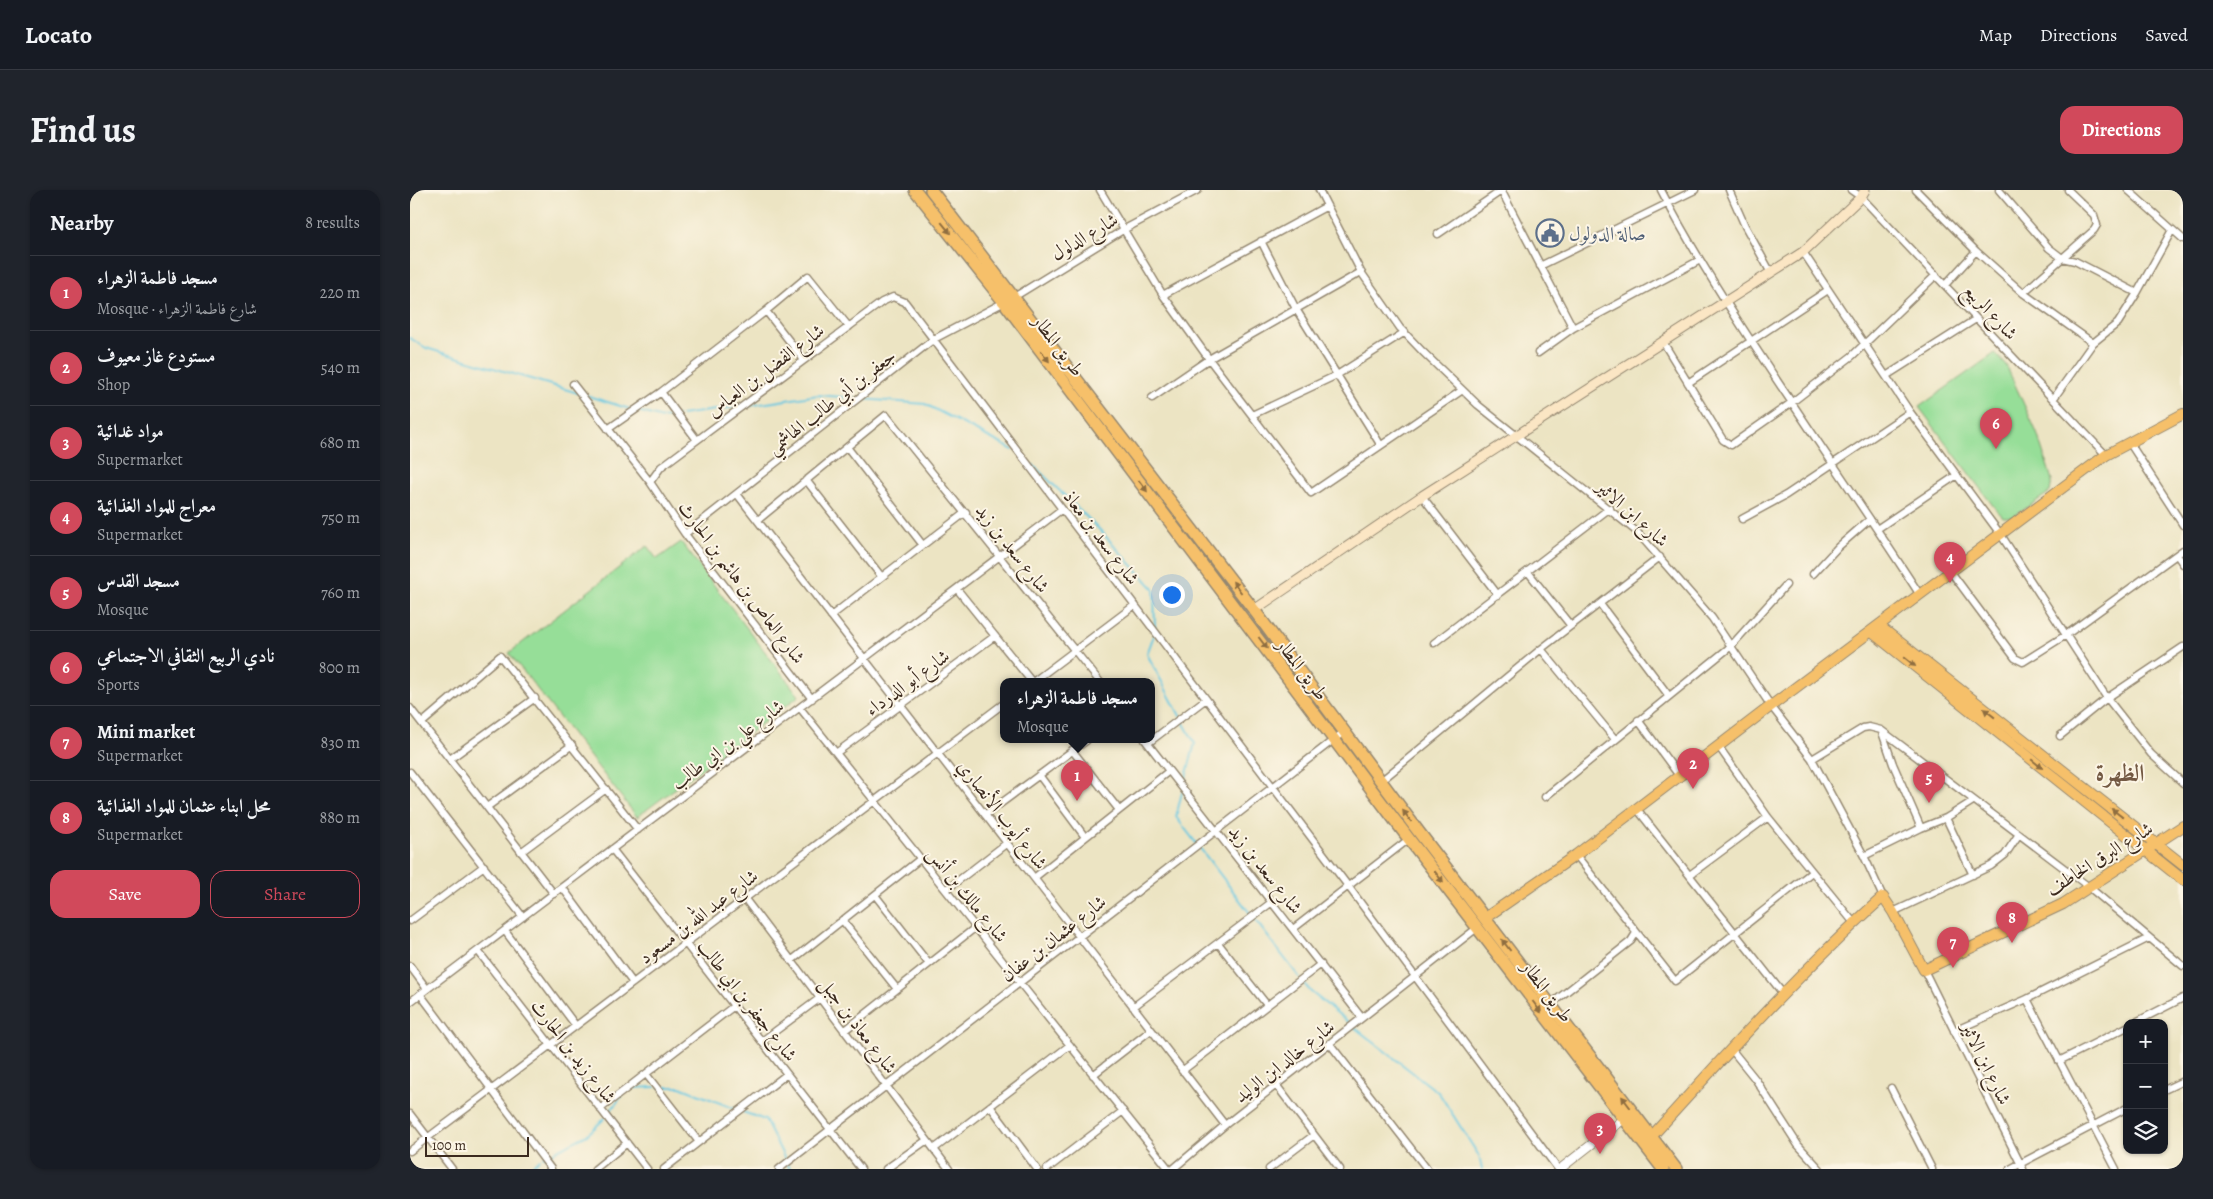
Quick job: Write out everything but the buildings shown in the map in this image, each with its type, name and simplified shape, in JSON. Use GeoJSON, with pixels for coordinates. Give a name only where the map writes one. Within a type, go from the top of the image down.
{"type":"FeatureCollection","features":[{"type":"Feature","properties":{"kind":"highway","name":"طريق المطار"},"geometry":{"type":"LineString","coordinates":[[915,190],[1009,299],[1254,610],[1381,781],[1551,1004],[1637,1127],[1663,1169]]}},
{"type":"Feature","properties":{"kind":"highway","name":"طريق المطار"},"geometry":{"type":"LineString","coordinates":[[931,190],[1009,299],[1409,839],[1624,1119],[1652,1136],[1676,1169]]}},
{"type":"Feature","properties":{"kind":"highway"},"geometry":{"type":"LineString","coordinates":[[1476,926],[1486,927],[1485,918]]}},
{"type":"Feature","properties":{"kind":"highway"},"geometry":{"type":"LineString","coordinates":[[1476,926],[1485,918]]}},
{"type":"Feature","properties":{"kind":"main road"},"geometry":{"type":"LineString","coordinates":[[1254,610],[1422,496],[1803,252],[1863,193]]}},
{"type":"Feature","properties":{"kind":"main road"},"geometry":{"type":"LineString","coordinates":[[1485,918],[1576,855],[2106,455],[2183,414]]}},
{"type":"Feature","properties":{"kind":"main road"},"geometry":{"type":"LineString","coordinates":[[1876,629],[2183,865]]}},
{"type":"Feature","properties":{"kind":"main road"},"geometry":{"type":"LineString","coordinates":[[1876,629],[2183,880]]}},
{"type":"Feature","properties":{"kind":"main road","name":"شارع البرق الخاطف"},"geometry":{"type":"LineString","coordinates":[[1924,970],[2063,904],[2183,826]]}},
{"type":"Feature","properties":{"kind":"main road"},"geometry":{"type":"LineString","coordinates":[[1652,1136],[1784,994],[1854,923],[1883,897],[1924,970]]}},
{"type":"Feature","properties":{"kind":"street"},"geometry":{"type":"LineString","coordinates":[[1100,190],[1163,295],[1209,359],[1311,492],[1461,391]]}},
{"type":"Feature","properties":{"kind":"street","name":"شارع الدلول"},"geometry":{"type":"LineString","coordinates":[[1009,299],[1123,230],[1198,190]]}},
{"type":"Feature","properties":{"kind":"street","name":"شارع ابن الاثير"},"geometry":{"type":"LineString","coordinates":[[1318,190],[1361,272],[1405,332],[1461,391],[1610,508],[1637,532],[1712,618],[1771,706],[1812,759],[1864,856],[1883,897]]}},
{"type":"Feature","properties":{"kind":"street"},"geometry":{"type":"LineString","coordinates":[[1438,234],[1501,190],[1573,328]]}},
{"type":"Feature","properties":{"kind":"street"},"geometry":{"type":"LineString","coordinates":[[1661,190],[1700,260],[1790,403],[1878,529],[1920,595]]}},
{"type":"Feature","properties":{"kind":"street"},"geometry":{"type":"LineString","coordinates":[[1540,266],[1695,190]]}},
{"type":"Feature","properties":{"kind":"street"},"geometry":{"type":"LineString","coordinates":[[1729,190],[1745,226],[1771,273]]}},
{"type":"Feature","properties":{"kind":"street","name":"شارع الربيع"},"geometry":{"type":"LineString","coordinates":[[1851,190],[1863,193],[1976,319],[2054,398],[2106,455]]}},
{"type":"Feature","properties":{"kind":"street"},"geometry":{"type":"LineString","coordinates":[[1916,190],[1976,251],[2023,293],[2093,343]]}},
{"type":"Feature","properties":{"kind":"street"},"geometry":{"type":"LineString","coordinates":[[1999,190],[2049,248],[2062,258],[2084,265],[2137,293]]}},
{"type":"Feature","properties":{"kind":"street"},"geometry":{"type":"LineString","coordinates":[[2023,293],[2094,230],[2097,225],[2094,215],[2068,190]]}},
{"type":"Feature","properties":{"kind":"street"},"geometry":{"type":"LineString","coordinates":[[2129,190],[2183,240]]}},
{"type":"Feature","properties":{"kind":"street"},"geometry":{"type":"LineString","coordinates":[[1163,295],[1327,206]]}},
{"type":"Feature","properties":{"kind":"street"},"geometry":{"type":"LineString","coordinates":[[2054,398],[2093,343],[2118,322],[2137,293],[2172,230]]}},
{"type":"Feature","properties":{"kind":"street"},"geometry":{"type":"LineString","coordinates":[[1261,242],[1296,309],[1380,444]]}},
{"type":"Feature","properties":{"kind":"street"},"geometry":{"type":"LineString","coordinates":[[1945,285],[1976,251]]}},
{"type":"Feature","properties":{"kind":"street"},"geometry":{"type":"LineString","coordinates":[[1803,252],[1910,412],[2001,535],[2107,698],[2151,754],[2183,783]]}},
{"type":"Feature","properties":{"kind":"street"},"geometry":{"type":"LineString","coordinates":[[1538,353],[1573,328],[1700,260]]}},
{"type":"Feature","properties":{"kind":"street"},"geometry":{"type":"LineString","coordinates":[[1152,398],[1209,359],[1361,272]]}},
{"type":"Feature","properties":{"kind":"street"},"geometry":{"type":"LineString","coordinates":[[1663,342],[1723,440],[1731,444],[1740,440],[1835,370],[1936,275]]}},
{"type":"Feature","properties":{"kind":"street"},"geometry":{"type":"LineString","coordinates":[[608,429],[661,392],[808,276],[849,327]]}},
{"type":"Feature","properties":{"kind":"street"},"geometry":{"type":"LineString","coordinates":[[1688,383],[1828,290]]}},
{"type":"Feature","properties":{"kind":"street","name":"شارع الفضل بن العباس"},"geometry":{"type":"LineString","coordinates":[[650,482],[661,467],[888,298],[900,298],[905,302]]}},
{"type":"Feature","properties":{"kind":"street","name":"جعفر بن أبي طالب الهاشمي"},"geometry":{"type":"LineString","coordinates":[[685,534],[934,339],[1009,299]]}},
{"type":"Feature","properties":{"kind":"street","name":"شارع سعد بن معاذ"},"geometry":{"type":"LineString","coordinates":[[905,302],[1273,786],[1414,976],[1564,1168]]}},
{"type":"Feature","properties":{"kind":"street"},"geometry":{"type":"LineString","coordinates":[[766,311],[804,360]]}},
{"type":"Feature","properties":{"kind":"street"},"geometry":{"type":"LineString","coordinates":[[1886,376],[1976,319]]}},
{"type":"Feature","properties":{"kind":"street"},"geometry":{"type":"LineString","coordinates":[[1252,415],[1337,375],[1405,332]]}},
{"type":"Feature","properties":{"kind":"street","name":"شارع العاص بن هاشم بن الحارث"},"geometry":{"type":"LineString","coordinates":[[573,384],[650,482],[685,534],[812,699]]}},
{"type":"Feature","properties":{"kind":"street"},"geometry":{"type":"LineString","coordinates":[[661,392],[697,440]]}},
{"type":"Feature","properties":{"kind":"street"},"geometry":{"type":"LineString","coordinates":[[1742,519],[1786,495],[1910,412]]}},
{"type":"Feature","properties":{"kind":"street","name":"شارع سعد بن زيد"},"geometry":{"type":"LineString","coordinates":[[847,447],[886,414],[1097,678]]}},
{"type":"Feature","properties":{"kind":"street"},"geometry":{"type":"LineString","coordinates":[[2129,442],[2183,525]]}},
{"type":"Feature","properties":{"kind":"street"},"geometry":{"type":"LineString","coordinates":[[758,520],[847,447],[922,544]]}},
{"type":"Feature","properties":{"kind":"street"},"geometry":{"type":"LineString","coordinates":[[1878,529],[1957,475]]}},
{"type":"Feature","properties":{"kind":"street"},"geometry":{"type":"LineString","coordinates":[[806,480],[881,576]]}},
{"type":"Feature","properties":{"kind":"street","name":"شارع أيوب الأنصاري"},"geometry":{"type":"LineString","coordinates":[[737,494],[1225,1125]]}},
{"type":"Feature","properties":{"kind":"street"},"geometry":{"type":"LineString","coordinates":[[1422,496],[1498,595]]}},
{"type":"Feature","properties":{"kind":"street"},"geometry":{"type":"LineString","coordinates":[[1434,643],[1610,508]]}},
{"type":"Feature","properties":{"kind":"street","name":"شارع علي بن ابي طالب"},"geometry":{"type":"LineString","coordinates":[[410,1002],[1062,509]]}},
{"type":"Feature","properties":{"kind":"street"},"geometry":{"type":"LineString","coordinates":[[831,616],[922,544],[966,512]]}},
{"type":"Feature","properties":{"kind":"street"},"geometry":{"type":"LineString","coordinates":[[1812,574],[1838,547],[1870,519]]}},
{"type":"Feature","properties":{"kind":"street"},"geometry":{"type":"LineString","coordinates":[[1951,572],[2015,658],[2020,662],[2029,660],[2066,635],[2183,550]]}},
{"type":"Feature","properties":{"kind":"street"},"geometry":{"type":"LineString","coordinates":[[2177,555],[2183,564]]}},
{"type":"Feature","properties":{"kind":"street"},"geometry":{"type":"LineString","coordinates":[[1381,781],[1541,649],[1660,557]]}},
{"type":"Feature","properties":{"kind":"street"},"geometry":{"type":"LineString","coordinates":[[1528,572],[1572,626]]}},
{"type":"Feature","properties":{"kind":"street"},"geometry":{"type":"LineString","coordinates":[[1545,797],[1614,738],[1730,647],[1786,585]]}},
{"type":"Feature","properties":{"kind":"street"},"geometry":{"type":"LineString","coordinates":[[957,589],[1029,678]]}},
{"type":"Feature","properties":{"kind":"street"},"geometry":{"type":"LineString","coordinates":[[1600,604],[1669,696]]}},
{"type":"Feature","properties":{"kind":"street"},"geometry":{"type":"LineString","coordinates":[[1037,678],[1135,605]]}},
{"type":"Feature","properties":{"kind":"street","name":"شارع أبو الدرداء"},"geometry":{"type":"LineString","coordinates":[[836,753],[995,636]]}},
{"type":"Feature","properties":{"kind":"street"},"geometry":{"type":"LineString","coordinates":[[2060,736],[2107,698],[2183,647]]}},
{"type":"Feature","properties":{"kind":"street"},"geometry":{"type":"LineString","coordinates":[[1541,649],[1614,738]]}},
{"type":"Feature","properties":{"kind":"street"},"geometry":{"type":"LineString","coordinates":[[422,723],[500,656],[638,830]]}},
{"type":"Feature","properties":{"kind":"street"},"geometry":{"type":"LineString","coordinates":[[450,760],[535,698]]}},
{"type":"Feature","properties":{"kind":"street"},"geometry":{"type":"LineString","coordinates":[[1155,736],[1206,699]]}},
{"type":"Feature","properties":{"kind":"street","name":"شارع عبد الله بن مسعود"},"geometry":{"type":"LineString","coordinates":[[410,1152],[1000,706]]}},
{"type":"Feature","properties":{"kind":"street"},"geometry":{"type":"LineString","coordinates":[[410,708],[554,894]]}},
{"type":"Feature","properties":{"kind":"street","name":"شارع مالك بن أنس"},"geometry":{"type":"LineString","coordinates":[[800,708],[1169,1169]]}},
{"type":"Feature","properties":{"kind":"street"},"geometry":{"type":"LineString","coordinates":[[1638,720],[1680,777]]}},
{"type":"Feature","properties":{"kind":"street"},"geometry":{"type":"LineString","coordinates":[[1812,759],[1863,728],[1868,727],[1881,730],[2089,887],[2183,966]]}},
{"type":"Feature","properties":{"kind":"street"},"geometry":{"type":"LineString","coordinates":[[1881,730],[1893,764],[1921,828]]}},
{"type":"Feature","properties":{"kind":"street","name":"شارع عثمان بن عفان"},"geometry":{"type":"LineString","coordinates":[[779,1169],[1344,731]]}},
{"type":"Feature","properties":{"kind":"street"},"geometry":{"type":"LineString","coordinates":[[985,815],[1082,743]]}},
{"type":"Feature","properties":{"kind":"street","name":"شارع سعد بن زيد"},"geometry":{"type":"LineString","coordinates":[[1147,743],[1362,1018]]}},
{"type":"Feature","properties":{"kind":"street"},"geometry":{"type":"LineString","coordinates":[[487,807],[572,746]]}},
{"type":"Feature","properties":{"kind":"street"},"geometry":{"type":"LineString","coordinates":[[1718,748],[1768,817],[1854,923]]}},
{"type":"Feature","properties":{"kind":"street"},"geometry":{"type":"LineString","coordinates":[[1072,750],[1120,810]]}},
{"type":"Feature","properties":{"kind":"street"},"geometry":{"type":"LineString","coordinates":[[1034,878],[1169,771]]}},
{"type":"Feature","properties":{"kind":"street"},"geometry":{"type":"LineString","coordinates":[[410,772],[523,917]]}},
{"type":"Feature","properties":{"kind":"street"},"geometry":{"type":"LineString","coordinates":[[1039,775],[1084,838]]}},
{"type":"Feature","properties":{"kind":"street"},"geometry":{"type":"LineString","coordinates":[[521,852],[606,789]]}},
{"type":"Feature","properties":{"kind":"street"},"geometry":{"type":"LineString","coordinates":[[1864,856],[1946,818],[1973,801]]}},
{"type":"Feature","properties":{"kind":"street"},"geometry":{"type":"LineString","coordinates":[[1637,809],[1691,874],[1784,994]]}},
{"type":"Feature","properties":{"kind":"street"},"geometry":{"type":"LineString","coordinates":[[1691,874],[1768,817]]}},
{"type":"Feature","properties":{"kind":"street"},"geometry":{"type":"LineString","coordinates":[[1946,818],[1973,875]]}},
{"type":"Feature","properties":{"kind":"street"},"geometry":{"type":"LineString","coordinates":[[1893,912],[1973,875],[1998,861],[2019,834]]}},
{"type":"Feature","properties":{"kind":"street"},"geometry":{"type":"LineString","coordinates":[[1293,929],[1409,839]]}},
{"type":"Feature","properties":{"kind":"street"},"geometry":{"type":"LineString","coordinates":[[946,890],[1007,843]]}},
{"type":"Feature","properties":{"kind":"street","name":"شارع جعفر بن ابي طالب"},"geometry":{"type":"LineString","coordinates":[[612,849],[861,1169]]}},
{"type":"Feature","properties":{"kind":"street"},"geometry":{"type":"LineString","coordinates":[[1576,855],[1675,981],[1812,872]]}},
{"type":"Feature","properties":{"kind":"street"},"geometry":{"type":"LineString","coordinates":[[791,961],[920,859]]}},
{"type":"Feature","properties":{"kind":"street"},"geometry":{"type":"LineString","coordinates":[[410,921],[484,866]]}},
{"type":"Feature","properties":{"kind":"street"},"geometry":{"type":"LineString","coordinates":[[562,887],[633,983]]}},
{"type":"Feature","properties":{"kind":"street"},"geometry":{"type":"LineString","coordinates":[[875,895],[930,964]]}},
{"type":"Feature","properties":{"kind":"street","name":"شارع معاذ بن جبل"},"geometry":{"type":"LineString","coordinates":[[745,899],[949,1169]]}},
{"type":"Feature","properties":{"kind":"street"},"geometry":{"type":"LineString","coordinates":[[1133,1007],[1272,902]]}},
{"type":"Feature","properties":{"kind":"street"},"geometry":{"type":"LineString","coordinates":[[842,920],[897,989]]}},
{"type":"Feature","properties":{"kind":"street","name":"شارع خالد ابن الوليد"},"geometry":{"type":"LineString","coordinates":[[1173,1169],[1225,1125],[1330,1044],[1476,926]]}},
{"type":"Feature","properties":{"kind":"street"},"geometry":{"type":"LineString","coordinates":[[844,1030],[976,928]]}},
{"type":"Feature","properties":{"kind":"street"},"geometry":{"type":"LineString","coordinates":[[505,930],[576,1026]]}},
{"type":"Feature","properties":{"kind":"street"},"geometry":{"type":"LineString","coordinates":[[1551,1004],[1631,940],[1636,933]]}},
{"type":"Feature","properties":{"kind":"street"},"geometry":{"type":"LineString","coordinates":[[1954,1031],[2027,999],[2149,938]]}},
{"type":"Feature","properties":{"kind":"street"},"geometry":{"type":"LineString","coordinates":[[1218,943],[1267,1005]]}},
{"type":"Feature","properties":{"kind":"street","name":"شارع زيد بن الحارث"},"geometry":{"type":"LineString","coordinates":[[478,950],[647,1169]]}},
{"type":"Feature","properties":{"kind":"street"},"geometry":{"type":"LineString","coordinates":[[1182,1071],[1321,964]]}},
{"type":"Feature","properties":{"kind":"street"},"geometry":{"type":"LineString","coordinates":[[410,966],[427,989]]}},
{"type":"Feature","properties":{"kind":"street","name":"شارع ابن الاثير"},"geometry":{"type":"LineString","coordinates":[[1924,970],[2022,1166]]}},
{"type":"Feature","properties":{"kind":"street"},"geometry":{"type":"LineString","coordinates":[[420,994],[551,1169]]}},
{"type":"Feature","properties":{"kind":"street"},"geometry":{"type":"LineString","coordinates":[[762,1041],[820,998]]}},
{"type":"Feature","properties":{"kind":"street"},"geometry":{"type":"LineString","coordinates":[[2142,1019],[2183,998]]}},
{"type":"Feature","properties":{"kind":"street"},"geometry":{"type":"LineString","coordinates":[[2027,999],[2116,1169]]}},
{"type":"Feature","properties":{"kind":"street"},"geometry":{"type":"LineString","coordinates":[[600,1109],[734,1006]]}},
{"type":"Feature","properties":{"kind":"street"},"geometry":{"type":"LineString","coordinates":[[2059,1061],[2123,1029]]}},
{"type":"Feature","properties":{"kind":"street"},"geometry":{"type":"LineString","coordinates":[[1093,1075],[1151,1030]]}},
{"type":"Feature","properties":{"kind":"street"},"geometry":{"type":"LineString","coordinates":[[1330,1044],[1427,1169]]}},
{"type":"Feature","properties":{"kind":"street"},"geometry":{"type":"LineString","coordinates":[[934,1149],[1070,1045]]}},
{"type":"Feature","properties":{"kind":"street"},"geometry":{"type":"LineString","coordinates":[[1731,1049],[1756,1080],[1798,1145],[1820,1169]]}},
{"type":"Feature","properties":{"kind":"street"},"geometry":{"type":"LineString","coordinates":[[646,1074],[699,1142]]}},
{"type":"Feature","properties":{"kind":"street"},"geometry":{"type":"LineString","coordinates":[[664,1169],[787,1074]]}},
{"type":"Feature","properties":{"kind":"street"},"geometry":{"type":"LineString","coordinates":[[2168,1088],[2183,1081]]}},
{"type":"Feature","properties":{"kind":"street"},"geometry":{"type":"LineString","coordinates":[[1277,1086],[1340,1169]]}},
{"type":"Feature","properties":{"kind":"street"},"geometry":{"type":"LineString","coordinates":[[1891,1088],[1932,1169]]}},
{"type":"Feature","properties":{"kind":"street"},"geometry":{"type":"LineString","coordinates":[[990,1106],[1037,1169]]}},
{"type":"Feature","properties":{"kind":"street"},"geometry":{"type":"LineString","coordinates":[[2010,1169],[2022,1166],[2092,1125],[2125,1109]]}},
{"type":"Feature","properties":{"kind":"street"},"geometry":{"type":"LineString","coordinates":[[1047,1169],[1123,1111]]}},
{"type":"Feature","properties":{"kind":"street"},"geometry":{"type":"LineString","coordinates":[[410,1114],[452,1169]]}},
{"type":"Feature","properties":{"kind":"street"},"geometry":{"type":"LineString","coordinates":[[1564,1168],[1624,1119]]}},
{"type":"Feature","properties":{"kind":"street"},"geometry":{"type":"LineString","coordinates":[[1269,1169],[1314,1135]]}},
{"type":"Feature","properties":{"kind":"street"},"geometry":{"type":"LineString","coordinates":[[886,1169],[927,1140]]}},
{"type":"Feature","properties":{"kind":"street"},"geometry":{"type":"LineString","coordinates":[[595,1169],[627,1143]]}},
{"type":"Feature","properties":{"kind":"green space"},"geometry":{"type":"Polygon","coordinates":[[[1995,353],[2006,365],[2037,433],[2052,480],[2050,492],[2013,517],[2003,517],[1994,507],[1919,407],[1995,353]]]}},
{"type":"Feature","properties":{"kind":"green space"},"geometry":{"type":"Polygon","coordinates":[[[681,542],[799,696],[637,817],[509,653],[647,546],[657,559],[681,542]]]}},
{"type":"Feature","properties":{"kind":"waterway"},"geometry":{"type":"LineString","coordinates":[[410,338],[426,348],[578,393]]}},
{"type":"Feature","properties":{"kind":"waterway"},"geometry":{"type":"LineString","coordinates":[[585,395],[633,410]]}},
{"type":"Feature","properties":{"kind":"waterway"},"geometry":{"type":"LineString","coordinates":[[748,406],[818,395],[855,398]]}},
{"type":"Feature","properties":{"kind":"waterway"},"geometry":{"type":"LineString","coordinates":[[862,399],[925,404],[1013,450]]}},
{"type":"Feature","properties":{"kind":"waterway"},"geometry":{"type":"LineString","coordinates":[[681,415],[736,407]]}},
{"type":"Feature","properties":{"kind":"waterway"},"geometry":{"type":"LineString","coordinates":[[638,411],[662,418],[677,416]]}},
{"type":"Feature","properties":{"kind":"waterway"},"geometry":{"type":"LineString","coordinates":[[1033,465],[1097,527],[1154,589],[1155,628]]}},
{"type":"Feature","properties":{"kind":"waterway"},"geometry":{"type":"LineString","coordinates":[[1154,635],[1147,654],[1180,716]]}},
{"type":"Feature","properties":{"kind":"waterway"},"geometry":{"type":"LineString","coordinates":[[1182,720],[1195,743],[1184,785]]}},
{"type":"Feature","properties":{"kind":"waterway"},"geometry":{"type":"LineString","coordinates":[[1182,792],[1176,817],[1299,977]]}},
{"type":"Feature","properties":{"kind":"waterway"},"geometry":{"type":"LineString","coordinates":[[1302,981],[1311,992],[1351,1024]]}},
{"type":"Feature","properties":{"kind":"waterway"},"geometry":{"type":"LineString","coordinates":[[1354,1027],[1439,1093],[1479,1156],[1482,1169]]}},
{"type":"Feature","properties":{"kind":"waterway"},"geometry":{"type":"LineString","coordinates":[[632,1088],[655,1087]]}},
{"type":"Feature","properties":{"kind":"waterway"},"geometry":{"type":"LineString","coordinates":[[660,1087],[680,1087],[738,1110]]}},
{"type":"Feature","properties":{"kind":"waterway"},"geometry":{"type":"LineString","coordinates":[[608,1114],[622,1096]]}},
{"type":"Feature","properties":{"kind":"waterway"},"geometry":{"type":"LineString","coordinates":[[743,1112],[765,1120],[790,1169]]}},
{"type":"Feature","properties":{"kind":"waterway"},"geometry":{"type":"LineString","coordinates":[[544,1157],[587,1135],[605,1118]]}},
{"type":"Feature","properties":{"kind":"waterway"},"geometry":{"type":"LineString","coordinates":[[529,1169],[540,1159]]}},
{"type":"Feature","properties":{"kind":"place","name":"صالة الدولول"},"geometry":{"type":"Point","coordinates":[1550,233]}},
{"type":"Feature","properties":{"kind":"place","name":"نادي الربيع الثقافي الاجتماعي"},"geometry":{"type":"Point","coordinates":[1996,449]}},
{"type":"Feature","properties":{"kind":"place","name":"معراج للمواد الغذائية"},"geometry":{"type":"Point","coordinates":[1950,583]}},
{"type":"Feature","properties":{"kind":"place","name":"مستودع غاز معيوف"},"geometry":{"type":"Point","coordinates":[1693,789]}},
{"type":"Feature","properties":{"kind":"place","name":"مسجد فاطمة الزهراء"},"geometry":{"type":"Point","coordinates":[1077,801]}},
{"type":"Feature","properties":{"kind":"place","name":"مسجد القدس"},"geometry":{"type":"Point","coordinates":[1929,803]}},
{"type":"Feature","properties":{"kind":"place","name":"محل ابناء عثمان للمواد الغذائية"},"geometry":{"type":"Point","coordinates":[2012,943]}},
{"type":"Feature","properties":{"kind":"place","name":"Mini market"},"geometry":{"type":"Point","coordinates":[1953,968]}},
{"type":"Feature","properties":{"kind":"place","name":"مواد غدائية"},"geometry":{"type":"Point","coordinates":[1600,1154]}},
{"type":"Feature","properties":{"kind":"district","name":"الظهرة"},"geometry":{"type":"Point","coordinates":[2120,773]}}]}
